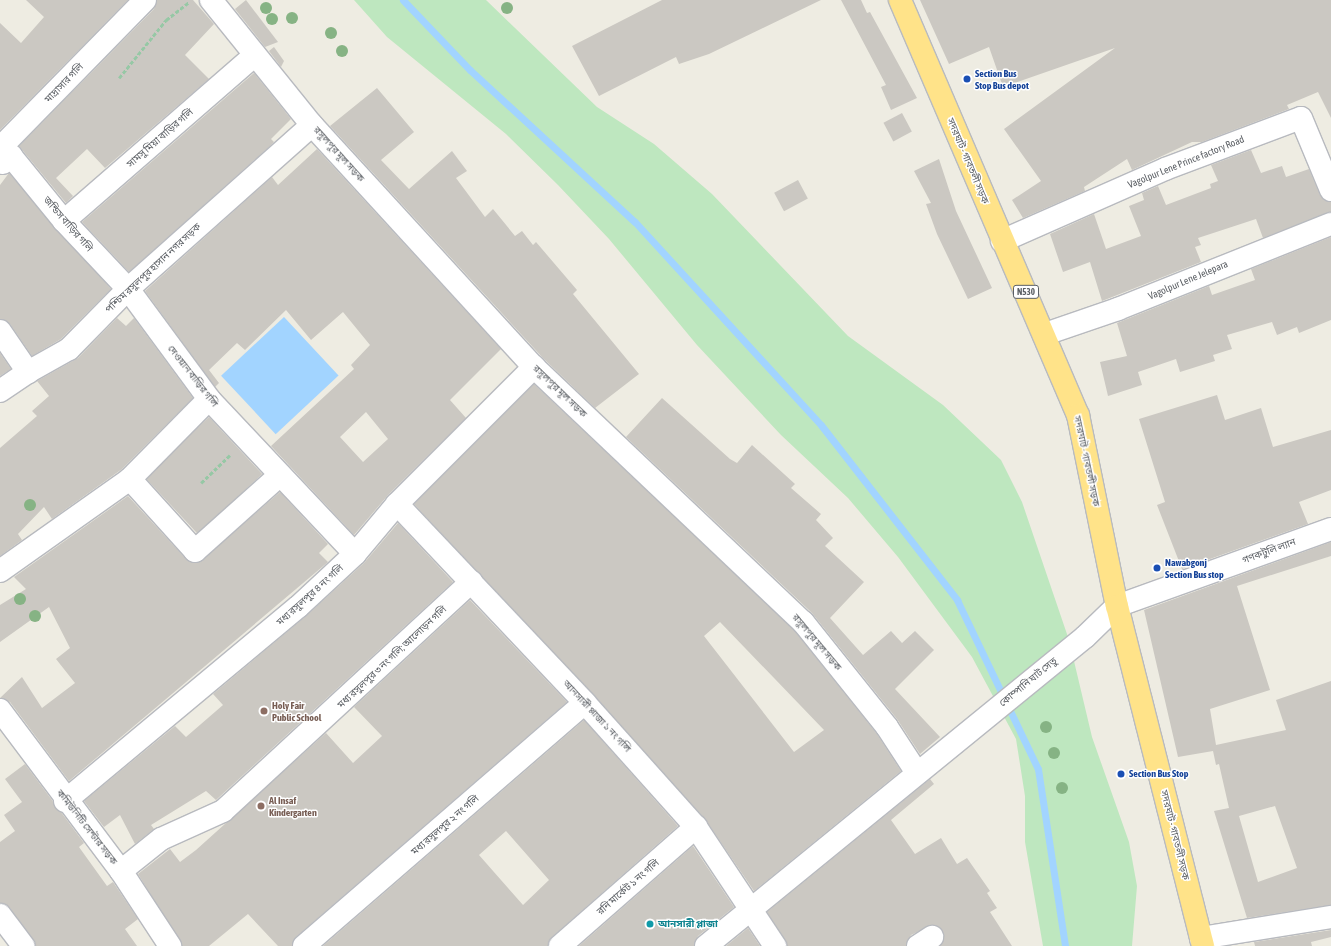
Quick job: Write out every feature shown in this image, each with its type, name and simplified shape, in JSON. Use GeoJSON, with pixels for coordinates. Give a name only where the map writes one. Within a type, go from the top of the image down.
{"type":"FeatureCollection","features":[{"type":"Feature","properties":{"kind":"highway","name":"সদরঘাট - গাবতলী সড়ক"},"geometry":{"type":"LineString","coordinates":[[900,0],[1002,241],[1045,334],[1078,415],[1116,606],[1202,942]]}},
{"type":"Feature","properties":{"kind":"street","name":"মাদ্রাসার গলি"},"geometry":{"type":"LineString","coordinates":[[5,161],[5,143],[145,0]]}},
{"type":"Feature","properties":{"kind":"street","name":"রসুলপুর মূল সড়ক"},"geometry":{"type":"LineString","coordinates":[[211,0],[312,125],[534,367],[803,622],[887,727],[917,773]]}},
{"type":"Feature","properties":{"kind":"street","name":"সামসু মিয়া বাড়ির গলি"},"geometry":{"type":"LineString","coordinates":[[64,221],[256,55]]}},
{"type":"Feature","properties":{"kind":"street","name":"Vagolpur Lene Prince factory Road"},"geometry":{"type":"LineString","coordinates":[[1002,241],[1165,169],[1301,118],[1331,190]]}},
{"type":"Feature","properties":{"kind":"street","name":"পশ্চিম রসুলপুর হাসান নগর সড়ক"},"geometry":{"type":"LineString","coordinates":[[0,391],[28,372],[69,349],[128,289],[312,125]]}},
{"type":"Feature","properties":{"kind":"street","name":"জন্ডিস বাড়ির গলি"},"geometry":{"type":"LineString","coordinates":[[5,161],[128,289]]}},
{"type":"Feature","properties":{"kind":"street","name":"Vagolpur Lene Jelepara"},"geometry":{"type":"LineString","coordinates":[[1045,334],[1118,309],[1331,224]]}},
{"type":"Feature","properties":{"kind":"street","name":"দেওয়ান বাড়ির গলি"},"geometry":{"type":"LineString","coordinates":[[128,289],[209,399],[355,554]]}},
{"type":"Feature","properties":{"kind":"street"},"geometry":{"type":"LineString","coordinates":[[0,331],[28,372]]}},
{"type":"Feature","properties":{"kind":"street","name":"মধ্য রসুলপুর ৪ নং গলি"},"geometry":{"type":"LineString","coordinates":[[65,801],[298,607],[355,554],[397,504],[534,367]]}},
{"type":"Feature","properties":{"kind":"street"},"geometry":{"type":"LineString","coordinates":[[0,571],[130,479],[209,399]]}},
{"type":"Feature","properties":{"kind":"street"},"geometry":{"type":"LineString","coordinates":[[130,479],[195,551],[280,475]]}},
{"type":"Feature","properties":{"kind":"street","name":"আনসারী প্লাজা ১ নং গলি"},"geometry":{"type":"LineString","coordinates":[[397,504],[585,703],[696,827],[775,946]]}},
{"type":"Feature","properties":{"kind":"street","name":"গণকটুলি ল্যান"},"geometry":{"type":"LineString","coordinates":[[1116,606],[1331,529]]}},
{"type":"Feature","properties":{"kind":"street","name":"মধ্য রসুলপুর ৩ নং গলি; আলোড়ন গলি"},"geometry":{"type":"LineString","coordinates":[[121,871],[161,839],[223,811],[471,582]]}},
{"type":"Feature","properties":{"kind":"street","name":"কোম্পানি ঘাট সেতু"},"geometry":{"type":"LineString","coordinates":[[917,773],[1085,637],[1116,606]]}},
{"type":"Feature","properties":{"kind":"street","name":"মধ্য রসুলপুর ২ নং গলি"},"geometry":{"type":"LineString","coordinates":[[304,946],[585,703]]}},
{"type":"Feature","properties":{"kind":"street","name":"কমিউনিটি সেন্টার সড়ক"},"geometry":{"type":"LineString","coordinates":[[0,710],[65,801],[121,871],[170,946]]}},
{"type":"Feature","properties":{"kind":"street"},"geometry":{"type":"LineString","coordinates":[[706,946],[917,773]]}},
{"type":"Feature","properties":{"kind":"street","name":"রনি মার্কেট ১ নং গলি"},"geometry":{"type":"LineString","coordinates":[[560,946],[696,827]]}},
{"type":"Feature","properties":{"kind":"street"},"geometry":{"type":"LineString","coordinates":[[0,915],[23,946]]}},
{"type":"Feature","properties":{"kind":"street"},"geometry":{"type":"LineString","coordinates":[[1202,942],[1331,917]]}},
{"type":"Feature","properties":{"kind":"path"},"geometry":{"type":"LineString","coordinates":[[119,78],[135,63],[166,20],[191,0]]}},
{"type":"Feature","properties":{"kind":"path"},"geometry":{"type":"LineString","coordinates":[[201,483],[246,439]]}},
{"type":"Feature","properties":{"kind":"green space"},"geometry":{"type":"Polygon","coordinates":[[[354,0],[486,0],[597,107],[654,144],[712,194],[848,336],[943,405],[1001,460],[1022,502],[1069,640],[1092,737],[1129,842],[1137,886],[1132,946],[1043,946],[1025,842],[1025,796],[1016,739],[972,657],[898,557],[848,498],[781,435],[697,345],[609,239],[558,185],[506,134],[387,37],[354,0]]]}},
{"type":"Feature","properties":{"kind":"water"},"geometry":{"type":"Polygon","coordinates":[[[284,317],[339,376],[276,434],[221,376],[284,317]]]}},
{"type":"Feature","properties":{"kind":"building"},"geometry":{"type":"Polygon","coordinates":[[[26,0],[128,0],[0,130],[0,23],[21,43],[44,17],[26,0]]]}},
{"type":"Feature","properties":{"kind":"building"},"geometry":{"type":"Polygon","coordinates":[[[157,0],[193,0],[214,24],[185,55],[209,79],[105,168],[87,149],[56,178],[73,196],[66,203],[19,146],[154,9],[157,0]]]}},
{"type":"Feature","properties":{"kind":"building"},"geometry":{"type":"Polygon","coordinates":[[[246,0],[278,42],[265,47],[235,9],[246,0]]]}},
{"type":"Feature","properties":{"kind":"building"},"geometry":{"type":"Polygon","coordinates":[[[662,0],[821,0],[709,54],[679,64],[676,57],[599,96],[572,46],[662,0]]]}},
{"type":"Feature","properties":{"kind":"building"},"geometry":{"type":"Polygon","coordinates":[[[841,0],[861,0],[867,13],[870,12],[917,98],[891,110],[881,87],[886,85],[841,0]]]}},
{"type":"Feature","properties":{"kind":"building"},"geometry":{"type":"Polygon","coordinates":[[[920,0],[1331,0],[1331,118],[1318,92],[1287,105],[1289,109],[1202,142],[1192,142],[1132,170],[1127,159],[1084,187],[1085,191],[1023,218],[1012,200],[1041,181],[1004,129],[1115,48],[1003,87],[989,47],[949,64],[920,0]]]}},
{"type":"Feature","properties":{"kind":"building"},"geometry":{"type":"Polygon","coordinates":[[[274,47],[284,61],[281,67],[269,51],[274,47]]]}},
{"type":"Feature","properties":{"kind":"building"},"geometry":{"type":"Polygon","coordinates":[[[254,73],[291,119],[271,139],[274,142],[269,147],[129,272],[82,222],[254,73]]]}},
{"type":"Feature","properties":{"kind":"building"},"geometry":{"type":"Polygon","coordinates":[[[377,88],[414,132],[381,160],[409,189],[452,151],[467,171],[456,178],[485,217],[493,209],[515,236],[522,231],[533,245],[536,242],[577,290],[573,294],[639,374],[595,408],[543,358],[330,126],[377,88]]]}},
{"type":"Feature","properties":{"kind":"building"},"geometry":{"type":"Polygon","coordinates":[[[902,113],[912,132],[893,141],[883,123],[902,113]]]}},
{"type":"Feature","properties":{"kind":"building"},"geometry":{"type":"Polygon","coordinates":[[[317,149],[501,349],[450,400],[466,418],[388,495],[354,535],[271,446],[354,369],[351,365],[370,345],[343,312],[311,340],[286,310],[245,350],[237,343],[209,370],[219,383],[215,387],[145,291],[272,177],[278,185],[317,149]],[[366,412],[340,437],[363,462],[388,439],[366,412]]]}},
{"type":"Feature","properties":{"kind":"building"},"geometry":{"type":"Polygon","coordinates":[[[1251,150],[1261,173],[1282,166],[1286,177],[1309,169],[1320,195],[1331,202],[1331,212],[1263,238],[1256,219],[1198,238],[1201,245],[1195,247],[1201,262],[1102,301],[1090,262],[1063,272],[1050,234],[1094,214],[1106,249],[1141,236],[1129,206],[1144,200],[1142,193],[1158,186],[1166,205],[1211,188],[1210,184],[1218,181],[1211,165],[1251,150]]]}},
{"type":"Feature","properties":{"kind":"building"},"geometry":{"type":"Polygon","coordinates":[[[939,159],[956,211],[992,288],[968,299],[937,234],[926,204],[931,203],[914,171],[939,159]]]}},
{"type":"Feature","properties":{"kind":"building"},"geometry":{"type":"Polygon","coordinates":[[[9,173],[111,289],[61,339],[32,356],[10,324],[0,319],[0,185],[9,173]]]}},
{"type":"Feature","properties":{"kind":"building"},"geometry":{"type":"Polygon","coordinates":[[[798,180],[808,199],[784,211],[774,193],[798,180]]]}},
{"type":"Feature","properties":{"kind":"building"},"geometry":{"type":"Polygon","coordinates":[[[1331,237],[1331,320],[1299,333],[1297,327],[1277,335],[1272,322],[1227,335],[1232,349],[1213,355],[1215,361],[1180,372],[1176,359],[1138,372],[1142,385],[1108,396],[1100,362],[1127,356],[1117,323],[1209,286],[1212,295],[1255,280],[1251,269],[1331,237]]]}},
{"type":"Feature","properties":{"kind":"building"},"geometry":{"type":"Polygon","coordinates":[[[117,318],[126,326],[134,318],[193,398],[122,469],[52,519],[44,507],[18,534],[22,540],[0,556],[0,448],[37,416],[32,411],[49,396],[37,381],[78,358],[117,318]]]}},
{"type":"Feature","properties":{"kind":"building"},"geometry":{"type":"Polygon","coordinates":[[[0,353],[11,369],[0,376],[0,353]]]}},
{"type":"Feature","properties":{"kind":"building"},"geometry":{"type":"Polygon","coordinates":[[[534,384],[794,630],[877,734],[901,771],[754,891],[705,819],[414,504],[534,384]],[[720,622],[704,636],[794,752],[824,730],[720,622]]]}},
{"type":"Feature","properties":{"kind":"building"},"geometry":{"type":"Polygon","coordinates":[[[1217,395],[1225,420],[1261,408],[1273,447],[1331,430],[1331,490],[1299,502],[1308,524],[1182,569],[1157,505],[1165,502],[1139,419],[1217,395]]]}},
{"type":"Feature","properties":{"kind":"building"},"geometry":{"type":"Polygon","coordinates":[[[662,398],[730,459],[737,463],[752,445],[795,484],[791,488],[821,514],[816,520],[833,538],[825,546],[864,582],[830,618],[863,655],[891,631],[902,643],[915,631],[934,650],[895,689],[940,737],[920,754],[897,719],[812,613],[626,437],[662,398]]]}},
{"type":"Feature","properties":{"kind":"building"},"geometry":{"type":"Polygon","coordinates":[[[209,417],[262,474],[198,534],[145,477],[209,417]]]}},
{"type":"Feature","properties":{"kind":"building"},"geometry":{"type":"Polygon","coordinates":[[[280,492],[328,544],[319,553],[328,562],[69,781],[10,702],[0,698],[22,677],[42,708],[75,683],[56,659],[70,648],[49,607],[0,642],[0,605],[26,589],[14,577],[128,496],[186,559],[198,563],[280,492]]]}},
{"type":"Feature","properties":{"kind":"building"},"geometry":{"type":"Polygon","coordinates":[[[398,523],[453,582],[216,800],[206,791],[151,825],[154,829],[135,844],[120,815],[104,827],[84,801],[175,726],[186,737],[223,705],[213,694],[306,616],[364,563],[398,523]]]}},
{"type":"Feature","properties":{"kind":"building"},"geometry":{"type":"Polygon","coordinates":[[[1331,542],[1331,556],[1237,586],[1270,690],[1210,709],[1216,745],[1286,730],[1276,700],[1331,681],[1331,905],[1247,918],[1214,811],[1229,808],[1219,764],[1216,765],[1213,751],[1178,757],[1144,610],[1331,542]],[[1275,806],[1239,816],[1258,882],[1297,868],[1275,806]]]}},
{"type":"Feature","properties":{"kind":"building"},"geometry":{"type":"Polygon","coordinates":[[[470,600],[567,702],[296,937],[292,946],[278,946],[248,914],[209,946],[182,946],[138,874],[170,849],[180,862],[196,850],[326,733],[353,763],[382,736],[354,707],[470,600]]]}},
{"type":"Feature","properties":{"kind":"building"},"geometry":{"type":"Polygon","coordinates":[[[584,720],[678,826],[552,937],[548,946],[323,946],[584,720]],[[506,831],[479,855],[523,905],[549,880],[506,831]]]}},
{"type":"Feature","properties":{"kind":"building"},"geometry":{"type":"Polygon","coordinates":[[[25,764],[84,843],[79,847],[107,886],[113,882],[138,919],[125,929],[137,946],[35,946],[10,908],[0,903],[0,842],[15,831],[4,815],[22,802],[5,779],[25,764]]]}},
{"type":"Feature","properties":{"kind":"building"},"geometry":{"type":"Polygon","coordinates":[[[930,779],[934,784],[891,820],[915,854],[941,838],[957,864],[967,858],[990,891],[987,893],[997,908],[990,912],[1012,946],[940,946],[943,931],[932,925],[911,935],[906,946],[787,946],[767,912],[930,779]]]}},
{"type":"Feature","properties":{"kind":"building"},"geometry":{"type":"Polygon","coordinates":[[[693,846],[734,907],[698,936],[694,946],[579,946],[693,846]]]}},
{"type":"Feature","properties":{"kind":"building"},"geometry":{"type":"Polygon","coordinates":[[[748,928],[760,946],[726,946],[748,928]]]}},
{"type":"Feature","properties":{"kind":"building"},"geometry":{"type":"Polygon","coordinates":[[[1331,930],[1331,937],[1311,942],[1312,946],[1255,946],[1254,942],[1331,930]]]}},
{"type":"Feature","properties":{"kind":"waterway"},"geometry":{"type":"LineString","coordinates":[[403,0],[470,70],[635,222],[821,425],[957,600],[1038,769],[1065,946]]}},
{"type":"Feature","properties":{"kind":"place","name":"Section Bus Stop Bus depot"},"geometry":{"type":"Point","coordinates":[967,79]}},
{"type":"Feature","properties":{"kind":"place","name":"Nawabgonj Section Bus stop"},"geometry":{"type":"Point","coordinates":[1157,568]}},
{"type":"Feature","properties":{"kind":"place","name":"Holy Fair Public School"},"geometry":{"type":"Point","coordinates":[264,711]}},
{"type":"Feature","properties":{"kind":"place","name":"Section Bus Stop"},"geometry":{"type":"Point","coordinates":[1121,774]}},
{"type":"Feature","properties":{"kind":"place","name":"Al Insaf Kindergarten"},"geometry":{"type":"Point","coordinates":[261,806]}},
{"type":"Feature","properties":{"kind":"place","name":"আনসারী প্লাজা"},"geometry":{"type":"Point","coordinates":[650,924]}}]}
